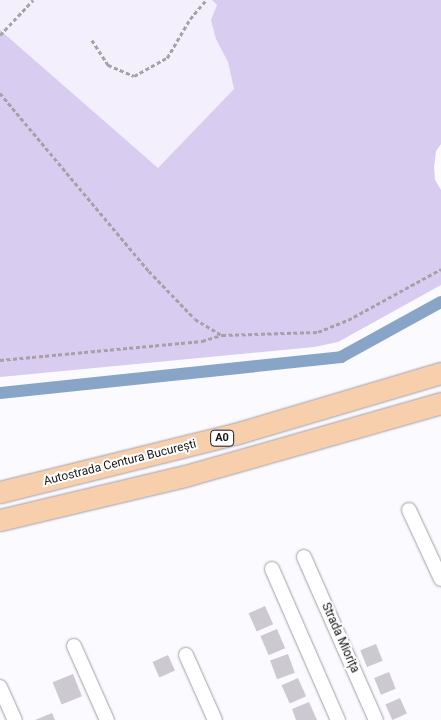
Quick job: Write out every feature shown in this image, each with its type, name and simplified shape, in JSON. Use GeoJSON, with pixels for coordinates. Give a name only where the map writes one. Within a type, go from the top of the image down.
{"type":"FeatureCollection","features":[{"type":"Feature","properties":{"kind":"highway","name":"Autostrada Centura București"},"geometry":{"type":"LineString","coordinates":[[0,492],[235,434],[441,373]]}},
{"type":"Feature","properties":{"kind":"highway","name":"A0"},"geometry":{"type":"LineString","coordinates":[[0,520],[185,476],[441,403]]}},
{"type":"Feature","properties":{"kind":"street"},"geometry":{"type":"LineString","coordinates":[[409,510],[441,579]]}},
{"type":"Feature","properties":{"kind":"street","name":"Strada Miorița"},"geometry":{"type":"LineString","coordinates":[[304,557],[376,720]]}},
{"type":"Feature","properties":{"kind":"street"},"geometry":{"type":"LineString","coordinates":[[272,570],[338,720]]}},
{"type":"Feature","properties":{"kind":"street"},"geometry":{"type":"LineString","coordinates":[[74,646],[107,720]]}},
{"type":"Feature","properties":{"kind":"street"},"geometry":{"type":"LineString","coordinates":[[186,655],[215,720]]}},
{"type":"Feature","properties":{"kind":"street"},"geometry":{"type":"LineString","coordinates":[[0,687],[15,720]]}},
{"type":"Feature","properties":{"kind":"path"},"geometry":{"type":"LineString","coordinates":[[0,35],[33,0]]}},
{"type":"Feature","properties":{"kind":"path"},"geometry":{"type":"LineString","coordinates":[[92,40],[108,65],[134,76],[167,58],[190,18],[206,0]]}},
{"type":"Feature","properties":{"kind":"path"},"geometry":{"type":"LineString","coordinates":[[0,93],[149,271],[195,319],[222,335]]}},
{"type":"Feature","properties":{"kind":"path"},"geometry":{"type":"LineString","coordinates":[[0,360],[202,342],[222,335],[318,332],[348,320],[441,269]]}},
{"type":"Feature","properties":{"kind":"shaded area"},"geometry":{"type":"Polygon","coordinates":[[[0,0],[441,0],[441,144],[436,151],[434,167],[435,180],[441,190],[441,285],[338,342],[314,347],[0,377],[0,0]]]}},
{"type":"Feature","properties":{"kind":"shaded area"},"geometry":{"type":"Polygon","coordinates":[[[212,0],[441,0],[441,144],[436,151],[434,167],[435,180],[441,190],[441,285],[338,342],[314,347],[0,377],[0,30],[158,168],[234,89],[228,62],[216,39],[211,20],[217,5],[212,0]]]}},
{"type":"Feature","properties":{"kind":"building"},"geometry":{"type":"Polygon","coordinates":[[[265,606],[273,624],[257,632],[249,613],[265,606]]]}},
{"type":"Feature","properties":{"kind":"building"},"geometry":{"type":"Polygon","coordinates":[[[277,629],[285,648],[269,655],[260,636],[277,629]]]}},
{"type":"Feature","properties":{"kind":"building"},"geometry":{"type":"Polygon","coordinates":[[[376,644],[383,661],[367,667],[360,650],[376,644]]]}},
{"type":"Feature","properties":{"kind":"building"},"geometry":{"type":"Polygon","coordinates":[[[288,654],[295,673],[277,679],[270,660],[288,654]]]}},
{"type":"Feature","properties":{"kind":"building"},"geometry":{"type":"Polygon","coordinates":[[[168,655],[175,671],[159,677],[152,662],[168,655]]]}},
{"type":"Feature","properties":{"kind":"building"},"geometry":{"type":"Polygon","coordinates":[[[389,672],[396,689],[381,695],[374,678],[389,672]]]}},
{"type":"Feature","properties":{"kind":"building"},"geometry":{"type":"Polygon","coordinates":[[[73,674],[82,696],[62,704],[53,682],[73,674]]]}},
{"type":"Feature","properties":{"kind":"building"},"geometry":{"type":"Polygon","coordinates":[[[298,678],[306,696],[290,704],[282,685],[298,678]]]}},
{"type":"Feature","properties":{"kind":"building"},"geometry":{"type":"Polygon","coordinates":[[[400,698],[407,714],[392,720],[385,705],[400,698]]]}},
{"type":"Feature","properties":{"kind":"building"},"geometry":{"type":"Polygon","coordinates":[[[309,702],[317,720],[296,720],[292,709],[309,702]]]}},
{"type":"Feature","properties":{"kind":"building"},"geometry":{"type":"Polygon","coordinates":[[[52,713],[55,720],[35,720],[52,713]]]}},
{"type":"Feature","properties":{"kind":"waterway"},"geometry":{"type":"LineString","coordinates":[[0,393],[341,357],[441,302]]}}]}
